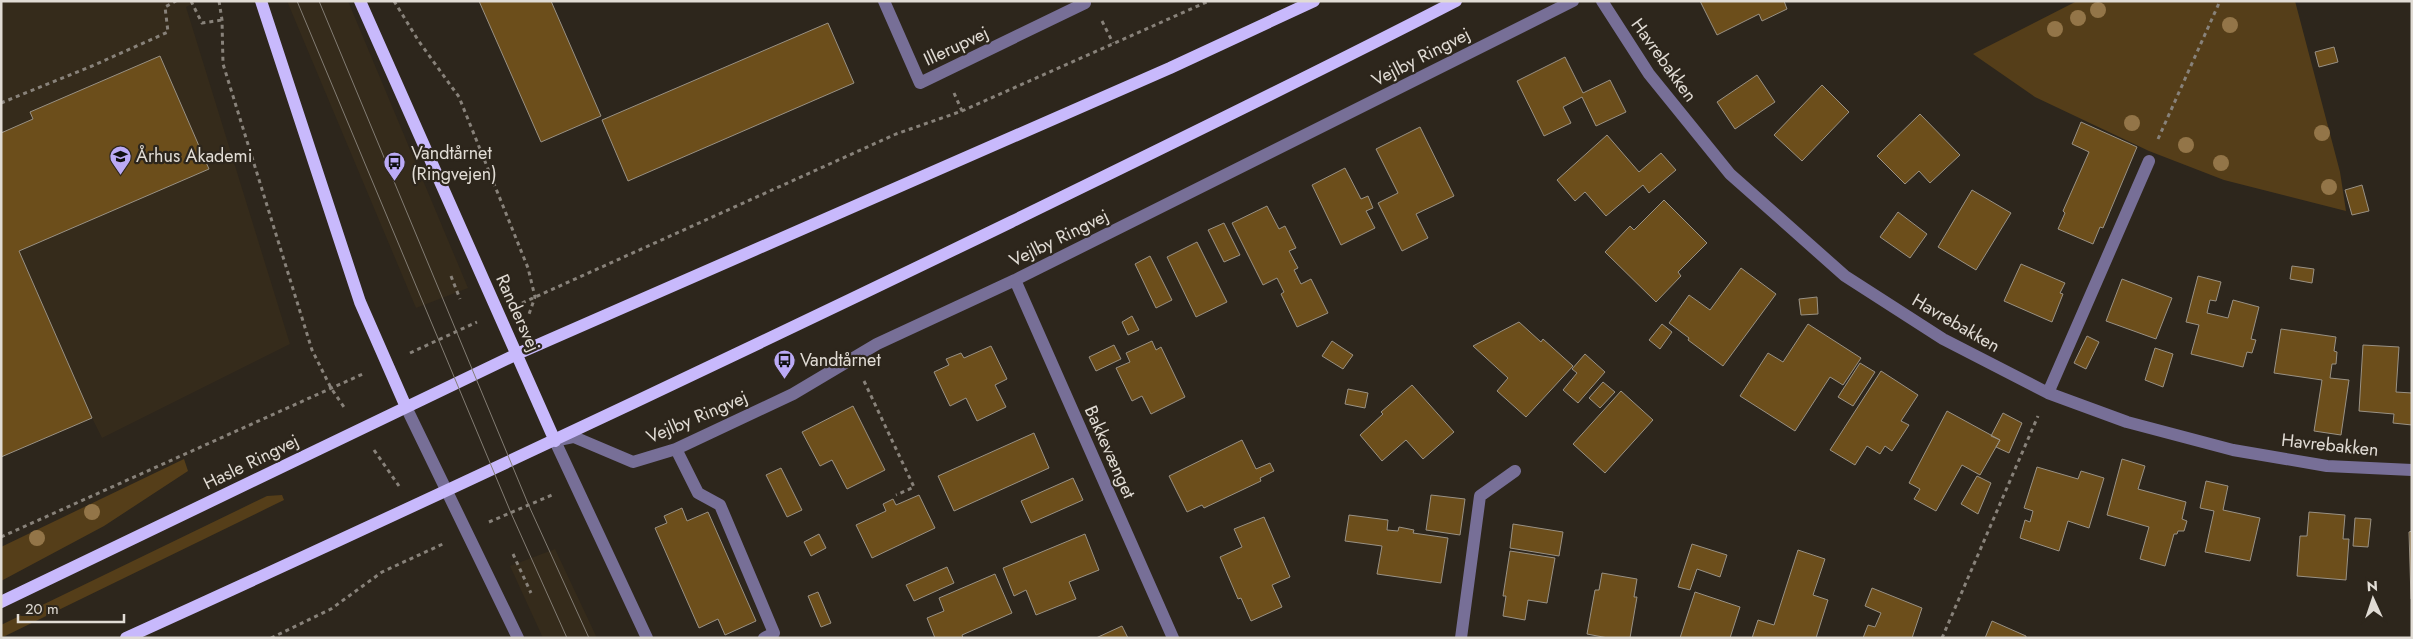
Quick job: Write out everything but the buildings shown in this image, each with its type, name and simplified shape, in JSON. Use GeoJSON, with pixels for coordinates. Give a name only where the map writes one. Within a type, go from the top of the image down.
{"type":"FeatureCollection","features":[{"type":"Feature","properties":{"kind":"main road"},"geometry":{"type":"LineString","coordinates":[[261,1],[360,302],[406,407]]}},
{"type":"Feature","properties":{"kind":"main road","name":"Randersvej"},"geometry":{"type":"LineString","coordinates":[[360,1],[555,440]]}},
{"type":"Feature","properties":{"kind":"main road"},"geometry":{"type":"LineString","coordinates":[[517,354],[1170,68],[1314,1]]}},
{"type":"Feature","properties":{"kind":"main road","name":"Vejlby Ringvej"},"geometry":{"type":"LineString","coordinates":[[447,492],[760,344],[1272,95],[1456,1]]}},
{"type":"Feature","properties":{"kind":"main road","name":"Hasle Ringvej"},"geometry":{"type":"LineString","coordinates":[[1,602],[517,354]]}},
{"type":"Feature","properties":{"kind":"main road"},"geometry":{"type":"LineString","coordinates":[[126,638],[447,492]]}},
{"type":"Feature","properties":{"kind":"street","name":"Illerupvej"},"geometry":{"type":"LineString","coordinates":[[884,1],[920,83],[1085,3],[1084,1]]}},
{"type":"Feature","properties":{"kind":"street","name":"Vejlby Ringvej"},"geometry":{"type":"LineString","coordinates":[[555,440],[574,437],[633,462],[676,449],[793,394],[877,344],[1015,280],[1573,1]]}},
{"type":"Feature","properties":{"kind":"street","name":"Havrebakken"},"geometry":{"type":"LineString","coordinates":[[1602,1],[1649,74],[1730,174],[1845,276],[1943,339],[2048,393],[2127,422],[2233,450],[2327,466],[2412,470]]}},
{"type":"Feature","properties":{"kind":"street"},"geometry":{"type":"LineString","coordinates":[[2048,393],[2149,160]]}},
{"type":"Feature","properties":{"kind":"street","name":"Bakkevænget"},"geometry":{"type":"LineString","coordinates":[[1015,280],[1173,638]]}},
{"type":"Feature","properties":{"kind":"street"},"geometry":{"type":"LineString","coordinates":[[406,407],[518,638]]}},
{"type":"Feature","properties":{"kind":"street","name":"Randersvej"},"geometry":{"type":"LineString","coordinates":[[555,440],[648,638]]}},
{"type":"Feature","properties":{"kind":"street"},"geometry":{"type":"LineString","coordinates":[[676,449],[698,493],[720,505],[774,633],[764,638]]}},
{"type":"Feature","properties":{"kind":"street"},"geometry":{"type":"LineString","coordinates":[[1461,638],[1480,496],[1516,471]]}},
{"type":"Feature","properties":{"kind":"path"},"geometry":{"type":"LineString","coordinates":[[1,103],[92,66],[168,32],[165,7],[176,1]]}},
{"type":"Feature","properties":{"kind":"path"},"geometry":{"type":"LineString","coordinates":[[191,1],[202,23],[222,20]]}},
{"type":"Feature","properties":{"kind":"path"},"geometry":{"type":"LineString","coordinates":[[218,1],[222,20],[223,64],[312,350],[331,388],[413,507]]}},
{"type":"Feature","properties":{"kind":"path"},"geometry":{"type":"LineString","coordinates":[[394,1],[418,40],[459,97],[528,268],[535,297],[517,354]]}},
{"type":"Feature","properties":{"kind":"path"},"geometry":{"type":"LineString","coordinates":[[1,537],[896,134],[962,111],[1209,1]]}},
{"type":"Feature","properties":{"kind":"path"},"geometry":{"type":"LineString","coordinates":[[2149,160],[2220,1]]}},
{"type":"Feature","properties":{"kind":"path"},"geometry":{"type":"LineString","coordinates":[[451,276],[460,299]]}},
{"type":"Feature","properties":{"kind":"path"},"geometry":{"type":"LineString","coordinates":[[851,360],[865,382],[914,487],[896,495]]}},
{"type":"Feature","properties":{"kind":"path"},"geometry":{"type":"LineString","coordinates":[[1942,638],[2048,393]]}},
{"type":"Feature","properties":{"kind":"path"},"geometry":{"type":"LineString","coordinates":[[513,554],[531,593]]}},
{"type":"Feature","properties":{"kind":"shaded area","name":"Århus Akademi"},"geometry":{"type":"Polygon","coordinates":[[[1,1],[198,1],[186,7],[290,344],[102,438],[92,418],[1,457],[1,1]]]}},
{"type":"Feature","properties":{"kind":"shaded area"},"geometry":{"type":"Polygon","coordinates":[[[287,1],[348,1],[468,288],[416,308],[287,1]]]}},
{"type":"Feature","properties":{"kind":"shaded area"},"geometry":{"type":"Polygon","coordinates":[[[2077,1],[2295,1],[2340,172],[2346,211],[2224,180],[2149,151],[2035,97],[1973,54],[2077,1]]]}},
{"type":"Feature","properties":{"kind":"shaded area"},"geometry":{"type":"Polygon","coordinates":[[[184,459],[188,471],[104,526],[1,581],[1,547],[184,459]]]}},
{"type":"Feature","properties":{"kind":"shaded area"},"geometry":{"type":"Polygon","coordinates":[[[282,495],[284,500],[1,638],[1,625],[267,496],[282,495]]]}},
{"type":"Feature","properties":{"kind":"shaded area"},"geometry":{"type":"Polygon","coordinates":[[[555,549],[597,638],[543,638],[510,566],[555,549]]]}},
{"type":"Feature","properties":{"kind":"tram line"},"geometry":{"type":"LineString","coordinates":[[297,1],[511,513],[567,638]]}},
{"type":"Feature","properties":{"kind":"tram line"},"geometry":{"type":"LineString","coordinates":[[319,1],[529,506],[589,638]]}},
{"type":"Feature","properties":{"kind":"place","name":"Århus Akademi"},"geometry":{"type":"Point","coordinates":[120,175]}},
{"type":"Feature","properties":{"kind":"place","name":"Vandtårnet (Ringvejen)"},"geometry":{"type":"Point","coordinates":[395,182]}},
{"type":"Feature","properties":{"kind":"place","name":"Vandtårnet"},"geometry":{"type":"Point","coordinates":[784,379]}}]}
